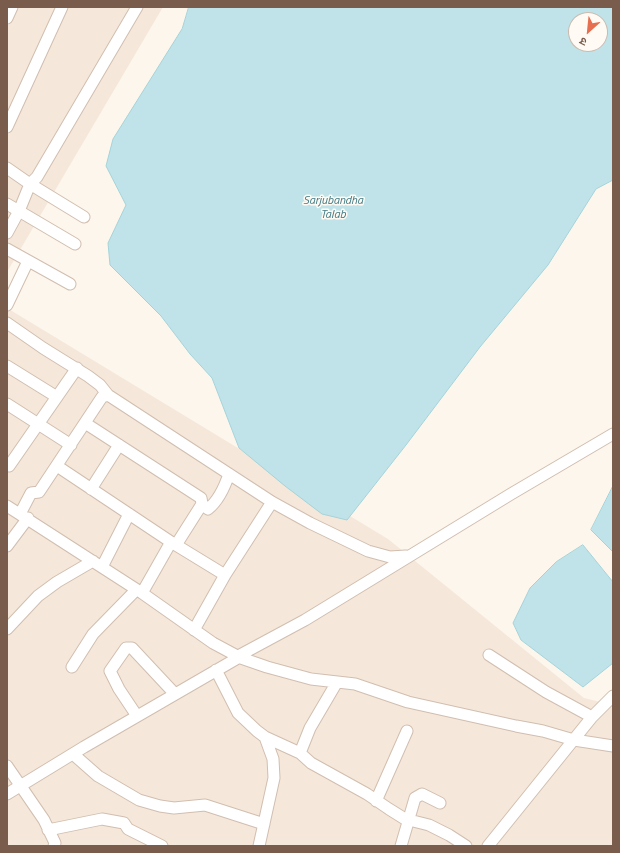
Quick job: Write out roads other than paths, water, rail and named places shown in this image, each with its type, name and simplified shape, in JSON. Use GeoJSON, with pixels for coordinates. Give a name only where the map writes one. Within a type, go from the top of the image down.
{"type":"FeatureCollection","features":[{"type":"Feature","properties":{"kind":"street"},"geometry":{"type":"LineString","coordinates":[[7,18],[12,7]]}},
{"type":"Feature","properties":{"kind":"street"},"geometry":{"type":"LineString","coordinates":[[7,127],[62,7]]}},
{"type":"Feature","properties":{"kind":"street"},"geometry":{"type":"LineString","coordinates":[[7,233],[19,211],[30,184],[37,177],[137,7]]}},
{"type":"Feature","properties":{"kind":"street"},"geometry":{"type":"LineString","coordinates":[[7,168],[84,217]]}},
{"type":"Feature","properties":{"kind":"street"},"geometry":{"type":"LineString","coordinates":[[7,204],[75,244]]}},
{"type":"Feature","properties":{"kind":"street"},"geometry":{"type":"LineString","coordinates":[[7,249],[70,284]]}},
{"type":"Feature","properties":{"kind":"street"},"geometry":{"type":"LineString","coordinates":[[7,305],[28,261]]}},
{"type":"Feature","properties":{"kind":"street"},"geometry":{"type":"LineString","coordinates":[[7,323],[43,348],[77,368],[100,385],[108,396],[272,502],[310,524],[368,551],[390,557],[409,556]]}},
{"type":"Feature","properties":{"kind":"street"},"geometry":{"type":"LineString","coordinates":[[7,366],[57,397]]}},
{"type":"Feature","properties":{"kind":"street"},"geometry":{"type":"LineString","coordinates":[[9,466],[77,368]]}},
{"type":"Feature","properties":{"kind":"street"},"geometry":{"type":"LineString","coordinates":[[7,546],[24,516],[31,493],[39,492],[102,397],[108,396]]}},
{"type":"Feature","properties":{"kind":"street"},"geometry":{"type":"LineString","coordinates":[[7,404],[71,445]]}},
{"type":"Feature","properties":{"kind":"street"},"geometry":{"type":"LineString","coordinates":[[85,423],[201,498],[202,504],[208,509],[224,488],[229,474]]}},
{"type":"Feature","properties":{"kind":"street"},"geometry":{"type":"LineString","coordinates":[[7,794],[238,657],[305,620],[511,494],[613,434]]}},
{"type":"Feature","properties":{"kind":"street"},"geometry":{"type":"LineString","coordinates":[[91,489],[119,445]]}},
{"type":"Feature","properties":{"kind":"street"},"geometry":{"type":"LineString","coordinates":[[57,466],[174,544],[225,575]]}},
{"type":"Feature","properties":{"kind":"street"},"geometry":{"type":"LineString","coordinates":[[194,630],[225,575],[272,502]]}},
{"type":"Feature","properties":{"kind":"street"},"geometry":{"type":"LineString","coordinates":[[72,667],[92,634],[139,592],[202,504]]}},
{"type":"Feature","properties":{"kind":"street"},"geometry":{"type":"LineString","coordinates":[[7,506],[97,564],[213,643],[238,657],[267,667],[311,679],[355,684],[408,702],[543,731],[574,740],[613,746]]}},
{"type":"Feature","properties":{"kind":"street"},"geometry":{"type":"LineString","coordinates":[[7,629],[38,596],[57,582],[97,564],[129,514]]}},
{"type":"Feature","properties":{"kind":"street"},"geometry":{"type":"LineString","coordinates":[[137,716],[119,689],[110,671],[126,648],[132,648],[175,694]]}},
{"type":"Feature","properties":{"kind":"street"},"geometry":{"type":"LineString","coordinates":[[488,655],[546,692],[592,717]]}},
{"type":"Feature","properties":{"kind":"street"},"geometry":{"type":"LineString","coordinates":[[216,670],[238,713],[246,722],[265,737],[300,753],[311,763],[367,794],[409,820],[429,825],[466,846]]}},
{"type":"Feature","properties":{"kind":"street"},"geometry":{"type":"LineString","coordinates":[[300,753],[310,728],[337,682]]}},
{"type":"Feature","properties":{"kind":"street"},"geometry":{"type":"LineString","coordinates":[[488,846],[592,717],[613,696]]}},
{"type":"Feature","properties":{"kind":"street"},"geometry":{"type":"LineString","coordinates":[[376,800],[407,731]]}},
{"type":"Feature","properties":{"kind":"street"},"geometry":{"type":"LineString","coordinates":[[259,846],[274,778],[273,759],[265,737]]}},
{"type":"Feature","properties":{"kind":"street"},"geometry":{"type":"LineString","coordinates":[[73,754],[98,776],[139,800],[174,808],[205,805],[264,824]]}},
{"type":"Feature","properties":{"kind":"street"},"geometry":{"type":"LineString","coordinates":[[7,766],[44,820],[55,843],[54,846]]}},
{"type":"Feature","properties":{"kind":"street"},"geometry":{"type":"LineString","coordinates":[[401,846],[415,798],[422,794],[440,803]]}},
{"type":"Feature","properties":{"kind":"street"},"geometry":{"type":"LineString","coordinates":[[48,830],[102,819],[124,823],[128,829],[162,846]]}},
{"type":"Feature","properties":{"kind":"water","name":"Sarjubandha Talab"},"geometry":{"type":"Polygon","coordinates":[[[189,7],[613,7],[613,180],[596,189],[548,265],[480,347],[347,520],[322,514],[239,448],[212,378],[190,354],[161,316],[110,265],[108,243],[126,205],[106,166],[113,139],[182,29],[189,7]]]}},
{"type":"Feature","properties":{"kind":"water"},"geometry":{"type":"Polygon","coordinates":[[[613,486],[613,552],[591,530],[613,486]]]}},
{"type":"Feature","properties":{"kind":"water"},"geometry":{"type":"Polygon","coordinates":[[[583,545],[613,582],[613,663],[583,687],[521,640],[513,623],[530,588],[556,562],[583,545]]]}}]}
